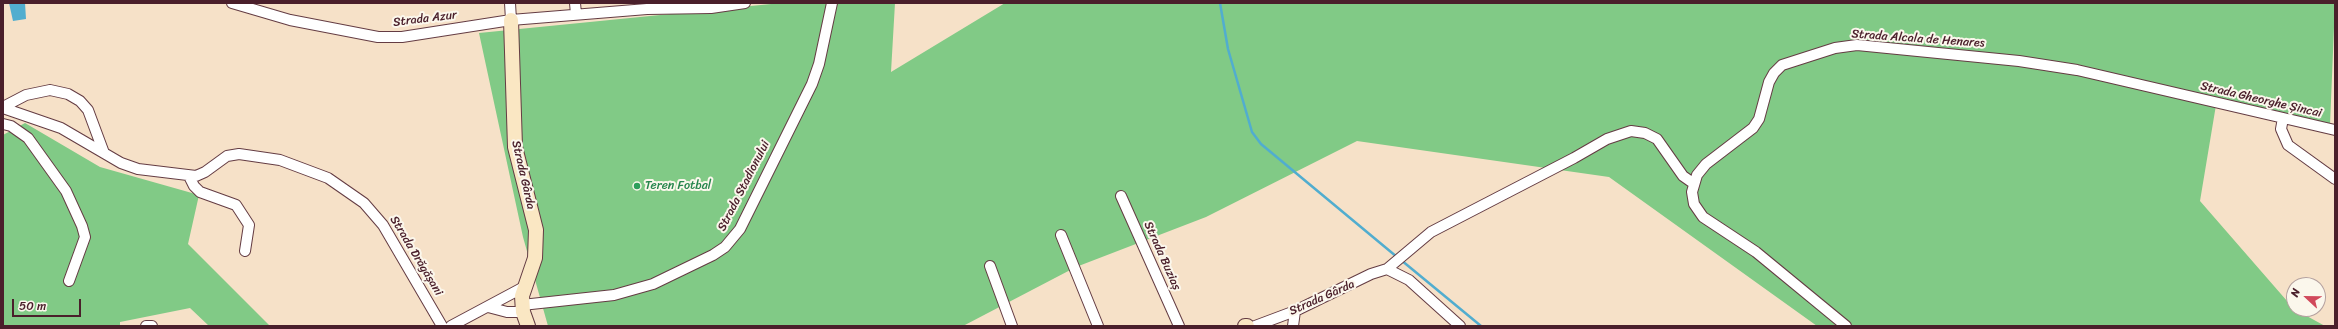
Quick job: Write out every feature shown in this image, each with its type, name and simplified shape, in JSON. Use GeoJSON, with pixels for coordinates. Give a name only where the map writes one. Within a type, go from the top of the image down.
{"type":"FeatureCollection","features":[{"type":"Feature","properties":{"kind":"street","name":"Strada Azur"},"geometry":{"type":"LineString","coordinates":[[232,3],[290,20],[378,37],[402,37],[511,20],[647,6],[745,3]]}},
{"type":"Feature","properties":{"kind":"street"},"geometry":{"type":"LineString","coordinates":[[510,3],[511,20]]}},
{"type":"Feature","properties":{"kind":"street"},"geometry":{"type":"LineString","coordinates":[[575,3],[576,14]]}},
{"type":"Feature","properties":{"kind":"street","name":"Strada Stadionului"},"geometry":{"type":"LineString","coordinates":[[522,309],[614,295],[653,284],[713,255],[725,247],[740,229],[812,84],[819,64],[832,3]]}},
{"type":"Feature","properties":{"kind":"street","name":"Strada Gârda"},"geometry":{"type":"LineString","coordinates":[[511,20],[515,147],[536,230],[535,258],[524,287],[522,309],[528,326]]}},
{"type":"Feature","properties":{"kind":"street","name":"Strada Alcala de Henares"},"geometry":{"type":"LineString","coordinates":[[1693,183],[1706,164],[1756,124],[1774,73],[1782,65],[1835,48],[1857,45],[2019,61],[2077,70],[2181,95]]}},
{"type":"Feature","properties":{"kind":"street","name":"Strada Drăgășani"},"geometry":{"type":"LineString","coordinates":[[3,107],[26,95],[50,90],[68,94],[80,101],[88,110],[104,153]]}},
{"type":"Feature","properties":{"kind":"street","name":"Strada Gheorghe Șincai"},"geometry":{"type":"LineString","coordinates":[[2181,95],[2335,130]]}},
{"type":"Feature","properties":{"kind":"street","name":"Strada Drăgășani"},"geometry":{"type":"LineString","coordinates":[[3,107],[61,128],[121,163],[138,169],[189,176],[205,172],[228,156],[239,154],[280,160],[328,178],[364,203],[383,225],[442,326]]}},
{"type":"Feature","properties":{"kind":"street"},"geometry":{"type":"LineString","coordinates":[[2283,118],[2281,129],[2288,145],[2335,179]]}},
{"type":"Feature","properties":{"kind":"street"},"geometry":{"type":"LineString","coordinates":[[3,124],[11,126],[28,138],[66,191],[82,226],[85,237],[69,281]]}},
{"type":"Feature","properties":{"kind":"street","name":"Strada Gârda"},"geometry":{"type":"LineString","coordinates":[[1255,326],[1294,311],[1389,266],[1431,232],[1574,158],[1607,139],[1631,131],[1645,133],[1656,139],[1683,176],[1693,183]]}},
{"type":"Feature","properties":{"kind":"street"},"geometry":{"type":"LineString","coordinates":[[189,176],[194,186],[200,192],[236,205],[249,225],[245,251]]}},
{"type":"Feature","properties":{"kind":"street"},"geometry":{"type":"LineString","coordinates":[[1693,183],[1692,192],[1694,204],[1703,218],[1756,252],[1846,326]]}},
{"type":"Feature","properties":{"kind":"street","name":"Strada Buziaș"},"geometry":{"type":"LineString","coordinates":[[1121,196],[1179,326]]}},
{"type":"Feature","properties":{"kind":"street"},"geometry":{"type":"LineString","coordinates":[[1061,235],[1098,326]]}},
{"type":"Feature","properties":{"kind":"street"},"geometry":{"type":"LineString","coordinates":[[990,266],[1012,326]]}},
{"type":"Feature","properties":{"kind":"street"},"geometry":{"type":"LineString","coordinates":[[1389,266],[1409,280],[1460,326]]}},
{"type":"Feature","properties":{"kind":"street"},"geometry":{"type":"LineString","coordinates":[[451,326],[524,287]]}},
{"type":"Feature","properties":{"kind":"street"},"geometry":{"type":"LineString","coordinates":[[488,306],[507,312],[522,309]]}},
{"type":"Feature","properties":{"kind":"street"},"geometry":{"type":"LineString","coordinates":[[1293,326],[1294,311]]}},
{"type":"Feature","properties":{"kind":"street"},"geometry":{"type":"LineString","coordinates":[[146,326],[152,326]]}},
{"type":"Feature","properties":{"kind":"green space"},"geometry":{"type":"Polygon","coordinates":[[[781,3],[895,3],[891,72],[1005,3],[2335,3],[2330,125],[2217,99],[2200,201],[2286,300],[2286,317],[2309,317],[2325,326],[1817,326],[1609,177],[1357,141],[1206,217],[1076,267],[963,326],[548,326],[523,237],[479,33],[781,3]]]}},
{"type":"Feature","properties":{"kind":"green space"},"geometry":{"type":"Polygon","coordinates":[[[25,123],[100,167],[199,195],[188,244],[270,326],[209,326],[190,308],[120,322],[120,326],[3,326],[3,135],[25,123]]]}},
{"type":"Feature","properties":{"kind":"water"},"geometry":{"type":"Polygon","coordinates":[[[9,3],[25,3],[26,19],[13,21],[9,3]]]}},
{"type":"Feature","properties":{"kind":"waterway"},"geometry":{"type":"LineString","coordinates":[[1220,3],[1228,49],[1252,132],[1261,144],[1397,257]]}},
{"type":"Feature","properties":{"kind":"waterway"},"geometry":{"type":"LineString","coordinates":[[1401,260],[1481,326]]}},
{"type":"Feature","properties":{"kind":"place","name":"Teren Fotbal"},"geometry":{"type":"Point","coordinates":[637,186]}}]}
